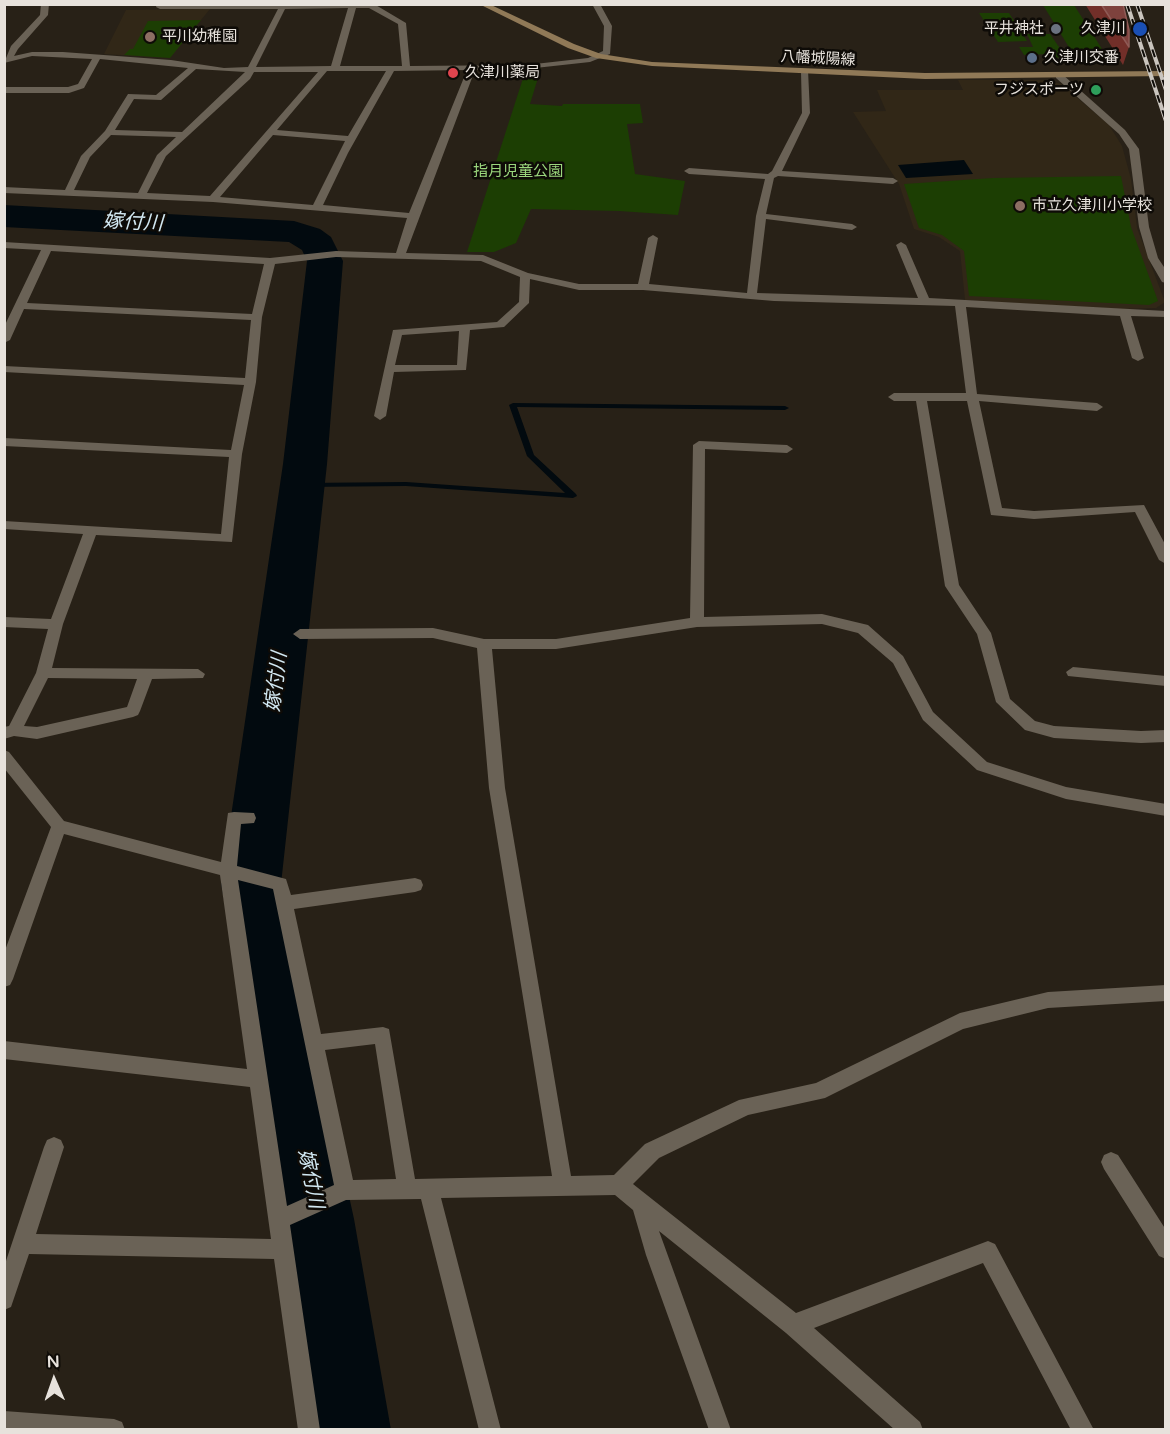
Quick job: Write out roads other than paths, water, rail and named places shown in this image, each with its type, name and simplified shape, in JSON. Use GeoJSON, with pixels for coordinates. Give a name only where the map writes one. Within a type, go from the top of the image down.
{"type":"FeatureCollection","features":[{"type":"Feature","properties":{"kind":"main road","name":"八幡城陽線"},"geometry":{"type":"LineString","coordinates":[[482,4],[571,46],[599,56],[652,64],[926,76],[1166,73]]}},
{"type":"Feature","properties":{"kind":"street"},"geometry":{"type":"LineString","coordinates":[[7,60],[14,48],[44,15],[45,4]]}},
{"type":"Feature","properties":{"kind":"street"},"geometry":{"type":"LineString","coordinates":[[161,4],[160,7],[282,8],[352,8],[368,5],[402,23],[406,67]]}},
{"type":"Feature","properties":{"kind":"street"},"geometry":{"type":"LineString","coordinates":[[7,60],[32,54],[171,62],[206,69],[251,70],[526,67],[590,60],[607,52],[608,26],[596,4]]}},
{"type":"Feature","properties":{"kind":"street"},"geometry":{"type":"LineString","coordinates":[[141,196],[162,155],[247,77],[282,8]]}},
{"type":"Feature","properties":{"kind":"street"},"geometry":{"type":"LineString","coordinates":[[213,199],[270,132],[331,68],[352,8]]}},
{"type":"Feature","properties":{"kind":"street"},"geometry":{"type":"LineString","coordinates":[[4,90],[69,90],[81,86],[97,57]]}},
{"type":"Feature","properties":{"kind":"street"},"geometry":{"type":"LineString","coordinates":[[68,193],[86,156],[109,132],[131,96],[159,98],[194,67]]}},
{"type":"Feature","properties":{"kind":"street"},"geometry":{"type":"LineString","coordinates":[[316,207],[392,67]]}},
{"type":"Feature","properties":{"kind":"street"},"geometry":{"type":"LineString","coordinates":[[400,255],[412,216],[472,67]]}},
{"type":"Feature","properties":{"kind":"street"},"geometry":{"type":"LineString","coordinates":[[752,295],[761,216],[773,175],[806,113],[805,72]]}},
{"type":"Feature","properties":{"kind":"street"},"geometry":{"type":"LineString","coordinates":[[1059,76],[1122,132],[1134,149],[1144,227],[1153,258],[1166,280]]}},
{"type":"Feature","properties":{"kind":"street"},"geometry":{"type":"LineString","coordinates":[[109,132],[185,135]]}},
{"type":"Feature","properties":{"kind":"street"},"geometry":{"type":"LineString","coordinates":[[270,132],[351,139]]}},
{"type":"Feature","properties":{"kind":"street"},"geometry":{"type":"LineString","coordinates":[[689,171],[892,181]]}},
{"type":"Feature","properties":{"kind":"street"},"geometry":{"type":"LineString","coordinates":[[4,190],[213,199],[412,216]]}},
{"type":"Feature","properties":{"kind":"street"},"geometry":{"type":"LineString","coordinates":[[761,216],[852,226]]}},
{"type":"Feature","properties":{"kind":"street"},"geometry":{"type":"LineString","coordinates":[[643,287],[653,238]]}},
{"type":"Feature","properties":{"kind":"street"},"geometry":{"type":"LineString","coordinates":[[4,245],[270,261],[336,254],[483,258],[525,275],[579,287],[643,287],[774,298],[925,301],[1125,314],[1166,314]]}},
{"type":"Feature","properties":{"kind":"street"},"geometry":{"type":"LineString","coordinates":[[900,245],[925,301]]}},
{"type":"Feature","properties":{"kind":"street"},"geometry":{"type":"LineString","coordinates":[[4,340],[47,249]]}},
{"type":"Feature","properties":{"kind":"street"},"geometry":{"type":"LineString","coordinates":[[4,525],[227,539],[236,454],[250,382],[257,317],[270,261]]}},
{"type":"Feature","properties":{"kind":"street"},"geometry":{"type":"LineString","coordinates":[[380,416],[397,332],[500,325],[524,303],[525,275]]}},
{"type":"Feature","properties":{"kind":"street"},"geometry":{"type":"LineString","coordinates":[[960,303],[972,397],[996,512],[1034,515],[1139,508],[1166,560]]}},
{"type":"Feature","properties":{"kind":"street"},"geometry":{"type":"LineString","coordinates":[[20,306],[257,317]]}},
{"type":"Feature","properties":{"kind":"street"},"geometry":{"type":"LineString","coordinates":[[1125,314],[1138,358]]}},
{"type":"Feature","properties":{"kind":"street"},"geometry":{"type":"LineString","coordinates":[[389,369],[462,368],[465,329]]}},
{"type":"Feature","properties":{"kind":"street"},"geometry":{"type":"LineString","coordinates":[[4,369],[250,382]]}},
{"type":"Feature","properties":{"kind":"street"},"geometry":{"type":"LineString","coordinates":[[894,397],[972,397],[1097,407]]}},
{"type":"Feature","properties":{"kind":"street"},"geometry":{"type":"LineString","coordinates":[[921,397],[952,586],[984,633],[1003,702],[1030,726],[1054,732],[1141,737],[1166,736]]}},
{"type":"Feature","properties":{"kind":"street"},"geometry":{"type":"LineString","coordinates":[[4,442],[236,454]]}},
{"type":"Feature","properties":{"kind":"street"},"geometry":{"type":"LineString","coordinates":[[697,622],[699,445],[787,449]]}},
{"type":"Feature","properties":{"kind":"street"},"geometry":{"type":"LineString","coordinates":[[92,529],[56,624],[43,673],[9,732],[37,733],[134,711],[146,675]]}},
{"type":"Feature","properties":{"kind":"street"},"geometry":{"type":"LineString","coordinates":[[300,634],[433,633],[484,644],[556,644],[697,622],[822,619],[863,628],[898,660],[928,716],[982,766],[1066,793],[1166,810]]}},
{"type":"Feature","properties":{"kind":"street"},"geometry":{"type":"LineString","coordinates":[[4,622],[56,624]]}},
{"type":"Feature","properties":{"kind":"street"},"geometry":{"type":"LineString","coordinates":[[484,644],[497,788],[563,1186]]}},
{"type":"Feature","properties":{"kind":"street"},"geometry":{"type":"LineString","coordinates":[[1073,672],[1166,681]]}},
{"type":"Feature","properties":{"kind":"street"},"geometry":{"type":"LineString","coordinates":[[43,673],[198,674]]}},
{"type":"Feature","properties":{"kind":"street"},"geometry":{"type":"LineString","coordinates":[[4,756],[59,826],[280,884],[345,1190]]}},
{"type":"Feature","properties":{"kind":"street"},"geometry":{"type":"LineString","coordinates":[[248,818],[234,818],[228,870],[309,1430]]}},
{"type":"Feature","properties":{"kind":"street"},"geometry":{"type":"LineString","coordinates":[[4,979],[59,826]]}},
{"type":"Feature","properties":{"kind":"street"},"geometry":{"type":"LineString","coordinates":[[284,903],[415,885]]}},
{"type":"Feature","properties":{"kind":"street"},"geometry":{"type":"LineString","coordinates":[[618,1185],[652,1151],[746,1106],[818,1092],[960,1021],[1048,1000],[1166,993]]}},
{"type":"Feature","properties":{"kind":"street"},"geometry":{"type":"LineString","coordinates":[[314,1043],[383,1035],[418,1188],[490,1430]]}},
{"type":"Feature","properties":{"kind":"street"},"geometry":{"type":"LineString","coordinates":[[4,1050],[258,1079]]}},
{"type":"Feature","properties":{"kind":"street"},"geometry":{"type":"LineString","coordinates":[[4,1300],[54,1147]]}},
{"type":"Feature","properties":{"kind":"street"},"geometry":{"type":"LineString","coordinates":[[1112,1162],[1166,1249]]}},
{"type":"Feature","properties":{"kind":"street"},"geometry":{"type":"LineString","coordinates":[[278,1220],[345,1190],[618,1185],[794,1325],[912,1430]]}},
{"type":"Feature","properties":{"kind":"street"},"geometry":{"type":"LineString","coordinates":[[642,1206],[657,1255],[720,1430]]}},
{"type":"Feature","properties":{"kind":"street"},"geometry":{"type":"LineString","coordinates":[[23,1244],[282,1249]]}},
{"type":"Feature","properties":{"kind":"street"},"geometry":{"type":"LineString","coordinates":[[794,1325],[988,1251],[1083,1430]]}},
{"type":"Feature","properties":{"kind":"street"},"geometry":{"type":"LineString","coordinates":[[4,1422],[114,1430]]}},
{"type":"Feature","properties":{"kind":"waterway","name":"嫁付川"},"geometry":{"type":"LineString","coordinates":[[4,216],[294,232],[318,245],[325,261],[305,464],[251,884],[318,1219],[351,1430]]}},
{"type":"Feature","properties":{"kind":"waterway"},"geometry":{"type":"LineString","coordinates":[[4,226],[10,217]]}},
{"type":"Feature","properties":{"kind":"waterway"},"geometry":{"type":"LineString","coordinates":[[303,485],[406,484],[573,496],[531,456],[513,405],[785,408]]}},
{"type":"Feature","properties":{"kind":"railway"},"geometry":{"type":"LineString","coordinates":[[1127,4],[1166,121]]}},
{"type":"Feature","properties":{"kind":"railway"},"geometry":{"type":"LineString","coordinates":[[1137,4],[1166,90]]}},
{"type":"Feature","properties":{"kind":"place","name":"平井神社"},"geometry":{"type":"Point","coordinates":[1056,29]}},
{"type":"Feature","properties":{"kind":"place","name":"久津川"},"geometry":{"type":"Point","coordinates":[1140,29]}},
{"type":"Feature","properties":{"kind":"place","name":"平川幼稚園"},"geometry":{"type":"Point","coordinates":[150,37]}},
{"type":"Feature","properties":{"kind":"place","name":"久津川交番"},"geometry":{"type":"Point","coordinates":[1032,58]}},
{"type":"Feature","properties":{"kind":"place","name":"久津川薬局"},"geometry":{"type":"Point","coordinates":[453,73]}},
{"type":"Feature","properties":{"kind":"place","name":"フジスポーツ"},"geometry":{"type":"Point","coordinates":[1096,90]}},
{"type":"Feature","properties":{"kind":"place","name":"市立久津川小学校"},"geometry":{"type":"Point","coordinates":[1020,206]}},
{"type":"Feature","properties":{"kind":"park label","name":"指月児童公園"},"geometry":{"type":"Point","coordinates":[518,172]}}]}
